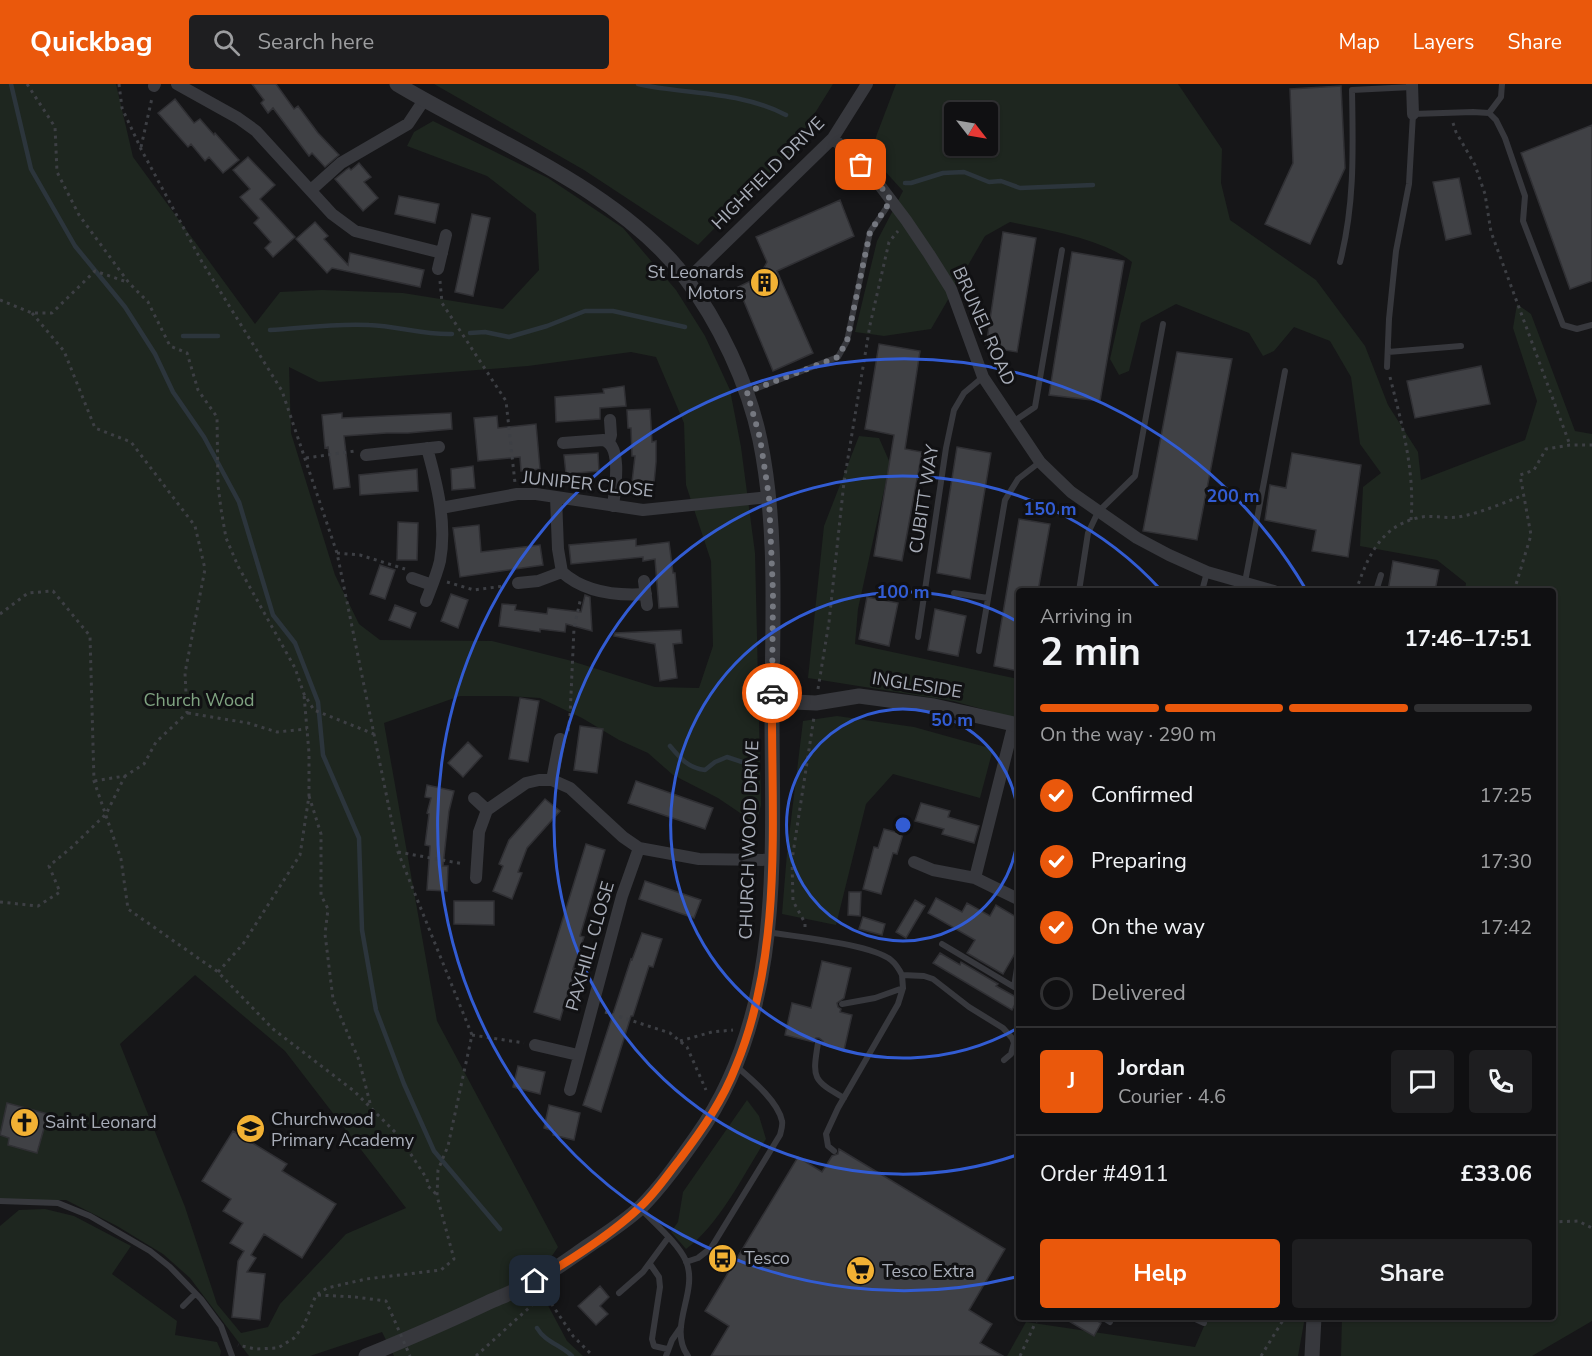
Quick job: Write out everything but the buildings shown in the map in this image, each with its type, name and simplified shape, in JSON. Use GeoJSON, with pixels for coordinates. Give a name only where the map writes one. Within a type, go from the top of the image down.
{"type":"FeatureCollection","features":[{"type":"Feature","properties":{"kind":"street"},"geometry":{"type":"LineString","coordinates":[[177,84],[238,117],[256,130],[332,214],[355,231],[442,253]]}},
{"type":"Feature","properties":{"kind":"street","name":"CHURCH WOOD DRIVE"},"geometry":{"type":"LineString","coordinates":[[366,1356],[418,1336],[535,1281],[614,1229],[640,1208],[698,1134],[736,1066],[763,973],[772,860],[773,593],[769,497],[760,438],[747,392],[728,350],[687,280],[665,253],[629,222],[574,182],[397,84]]}},
{"type":"Feature","properties":{"kind":"street","name":"HIGHFIELD DRIVE"},"geometry":{"type":"LineString","coordinates":[[687,280],[833,138],[867,84]]}},
{"type":"Feature","properties":{"kind":"street"},"geometry":{"type":"LineString","coordinates":[[1412,86],[1413,114]]}},
{"type":"Feature","properties":{"kind":"street"},"geometry":{"type":"LineString","coordinates":[[311,190],[341,163],[408,124],[424,100]]}},
{"type":"Feature","properties":{"kind":"street","name":"BRUNEL ROAD"},"geometry":{"type":"LineString","coordinates":[[833,138],[875,179],[906,220],[951,289],[983,376],[1040,462],[1071,492],[1137,538],[1207,572],[1264,588]]}},
{"type":"Feature","properties":{"kind":"street"},"geometry":{"type":"LineString","coordinates":[[438,269],[446,235]]}},
{"type":"Feature","properties":{"kind":"street"},"geometry":{"type":"LineString","coordinates":[[609,442],[610,420]]}},
{"type":"Feature","properties":{"kind":"street"},"geometry":{"type":"LineString","coordinates":[[563,443],[603,440],[613,446],[616,459],[614,506]]}},
{"type":"Feature","properties":{"kind":"street"},"geometry":{"type":"LineString","coordinates":[[366,455],[433,447],[441,508],[441,539],[440,561],[426,601]]}},
{"type":"Feature","properties":{"kind":"street","name":"JUNIPER CLOSE"},"geometry":{"type":"LineString","coordinates":[[441,508],[517,494],[556,497],[643,510],[769,497]]}},
{"type":"Feature","properties":{"kind":"street"},"geometry":{"type":"LineString","coordinates":[[556,497],[559,558],[562,572],[583,587],[613,592],[646,593]]}},
{"type":"Feature","properties":{"kind":"street"},"geometry":{"type":"LineString","coordinates":[[518,583],[538,581],[562,572]]}},
{"type":"Feature","properties":{"kind":"street"},"geometry":{"type":"LineString","coordinates":[[412,578],[433,581]]}},
{"type":"Feature","properties":{"kind":"street","name":"INGLESIDE"},"geometry":{"type":"LineString","coordinates":[[772,700],[816,703],[859,696],[934,706],[1016,724]]}},
{"type":"Feature","properties":{"kind":"street"},"geometry":{"type":"LineString","coordinates":[[975,878],[1016,724]]}},
{"type":"Feature","properties":{"kind":"street"},"geometry":{"type":"LineString","coordinates":[[552,780],[560,740]]}},
{"type":"Feature","properties":{"kind":"street"},"geometry":{"type":"LineString","coordinates":[[475,872],[479,832],[487,810],[526,783],[552,780],[570,788],[623,837],[639,848],[699,859],[772,860]]}},
{"type":"Feature","properties":{"kind":"street"},"geometry":{"type":"LineString","coordinates":[[474,798],[487,810]]}},
{"type":"Feature","properties":{"kind":"street","name":"PAXHILL CLOSE"},"geometry":{"type":"LineString","coordinates":[[570,1089],[622,896],[639,848]]}},
{"type":"Feature","properties":{"kind":"street"},"geometry":{"type":"LineString","coordinates":[[914,862],[933,870],[975,878],[1016,898]]}},
{"type":"Feature","properties":{"kind":"street"},"geometry":{"type":"LineString","coordinates":[[535,1045],[578,1055]]}},
{"type":"Feature","properties":{"kind":"street"},"geometry":{"type":"LineString","coordinates":[[1312,1356],[1314,1320]]}},
{"type":"Feature","properties":{"kind":"lane"},"geometry":{"type":"LineString","coordinates":[[1489,113],[1501,97],[1502,84]]}},
{"type":"Feature","properties":{"kind":"lane"},"geometry":{"type":"LineString","coordinates":[[1340,262],[1346,240],[1353,183],[1352,87],[1412,86]]}},
{"type":"Feature","properties":{"kind":"lane"},"geometry":{"type":"LineString","coordinates":[[1387,367],[1396,251],[1409,184],[1413,114],[1489,113],[1496,120],[1505,138],[1525,196],[1523,221],[1563,325],[1577,329],[1592,325]]}},
{"type":"Feature","properties":{"kind":"lane"},"geometry":{"type":"LineString","coordinates":[[747,392],[838,357],[847,341],[870,232],[891,200]]}},
{"type":"Feature","properties":{"kind":"lane"},"geometry":{"type":"LineString","coordinates":[[1012,422],[1035,407],[1062,250]]}},
{"type":"Feature","properties":{"kind":"lane"},"geometry":{"type":"LineString","coordinates":[[1079,588],[1088,533],[1098,512],[1135,476],[1163,324]]}},
{"type":"Feature","properties":{"kind":"lane"},"geometry":{"type":"LineString","coordinates":[[1388,352],[1461,346]]}},
{"type":"Feature","properties":{"kind":"lane"},"geometry":{"type":"LineString","coordinates":[[1245,582],[1285,370]]}},
{"type":"Feature","properties":{"kind":"lane","name":"CUBITT WAY"},"geometry":{"type":"LineString","coordinates":[[918,638],[946,448],[954,410],[964,393],[983,376]]}},
{"type":"Feature","properties":{"kind":"lane"},"geometry":{"type":"LineString","coordinates":[[979,651],[1005,500],[1018,479],[1040,462]]}},
{"type":"Feature","properties":{"kind":"lane"},"geometry":{"type":"LineString","coordinates":[[1203,588],[1207,572]]}},
{"type":"Feature","properties":{"kind":"lane"},"geometry":{"type":"LineString","coordinates":[[1377,588],[1381,575]]}},
{"type":"Feature","properties":{"kind":"lane"},"geometry":{"type":"LineString","coordinates":[[954,593],[988,598]]}},
{"type":"Feature","properties":{"kind":"lane"},"geometry":{"type":"LineString","coordinates":[[768,932],[880,953],[898,966],[902,975],[903,988],[898,1004],[826,1134],[828,1146],[834,1151]]}},
{"type":"Feature","properties":{"kind":"lane"},"geometry":{"type":"LineString","coordinates":[[942,944],[1014,987],[1016,974]]}},
{"type":"Feature","properties":{"kind":"lane"},"geometry":{"type":"LineString","coordinates":[[902,975],[924,976],[933,979],[969,1007],[1003,1028],[1014,1043],[1011,1054],[1004,1060]]}},
{"type":"Feature","properties":{"kind":"lane"},"geometry":{"type":"LineString","coordinates":[[842,1004],[875,998],[903,988]]}},
{"type":"Feature","properties":{"kind":"lane"},"geometry":{"type":"LineString","coordinates":[[818,1043],[814,1070],[816,1078],[820,1084],[844,1098]]}},
{"type":"Feature","properties":{"kind":"lane"},"geometry":{"type":"LineString","coordinates":[[686,1262],[698,1258],[711,1248],[780,1135],[782,1122],[778,1111],[758,1085],[736,1066]]}},
{"type":"Feature","properties":{"kind":"lane"},"geometry":{"type":"LineString","coordinates":[[0,1201],[58,1203],[90,1216],[150,1251],[170,1267],[221,1326],[232,1356]]}},
{"type":"Feature","properties":{"kind":"lane"},"geometry":{"type":"LineString","coordinates":[[640,1208],[668,1238],[686,1262],[690,1285],[681,1327],[682,1342],[688,1356]]}},
{"type":"Feature","properties":{"kind":"lane"},"geometry":{"type":"LineString","coordinates":[[619,1293],[650,1264],[668,1238]]}},
{"type":"Feature","properties":{"kind":"lane"},"geometry":{"type":"LineString","coordinates":[[650,1264],[660,1277],[652,1339],[654,1346],[667,1352],[681,1327]]}},
{"type":"Feature","properties":{"kind":"lane"},"geometry":{"type":"LineString","coordinates":[[183,1306],[195,1294]]}},
{"type":"Feature","properties":{"kind":"lane"},"geometry":{"type":"LineString","coordinates":[[1198,1320],[1204,1323]]}},
{"type":"Feature","properties":{"kind":"path"},"geometry":{"type":"LineString","coordinates":[[27,84],[55,127],[57,172],[79,215],[129,283],[148,302],[170,346],[188,353],[198,390],[217,417],[218,485],[226,538],[238,566],[296,668],[304,694],[309,796],[300,855],[243,944],[218,972]]}},
{"type":"Feature","properties":{"kind":"path"},"geometry":{"type":"LineString","coordinates":[[119,84],[122,108],[141,149],[202,262],[282,391],[337,553],[398,852],[472,1035],[448,1146],[438,1170],[437,1196],[454,1259],[441,1270],[366,1279],[327,1288],[316,1295],[294,1338],[278,1348],[255,1349],[227,1343]]}},
{"type":"Feature","properties":{"kind":"path"},"geometry":{"type":"LineString","coordinates":[[141,149],[155,85]]}},
{"type":"Feature","properties":{"kind":"path"},"geometry":{"type":"LineString","coordinates":[[1450,112],[1456,132],[1475,165],[1485,194],[1491,232],[1570,445]]}},
{"type":"Feature","properties":{"kind":"path"},"geometry":{"type":"LineString","coordinates":[[803,938],[805,923],[793,901],[792,860],[829,622],[844,482],[870,325],[889,242],[906,220]]}},
{"type":"Feature","properties":{"kind":"path"},"geometry":{"type":"LineString","coordinates":[[438,269],[442,303],[506,401],[517,494]]}},
{"type":"Feature","properties":{"kind":"path"},"geometry":{"type":"LineString","coordinates":[[0,300],[32,313],[52,313],[95,271],[129,283]]}},
{"type":"Feature","properties":{"kind":"path"},"geometry":{"type":"LineString","coordinates":[[32,313],[64,351],[95,428],[131,442],[195,526],[205,569],[185,673],[188,713]]}},
{"type":"Feature","properties":{"kind":"path"},"geometry":{"type":"LineString","coordinates":[[1387,367],[1409,454],[1413,495],[1411,520]]}},
{"type":"Feature","properties":{"kind":"path"},"geometry":{"type":"LineString","coordinates":[[1515,588],[1531,535],[1520,475],[1534,470],[1546,449],[1570,445],[1592,446]]}},
{"type":"Feature","properties":{"kind":"path"},"geometry":{"type":"LineString","coordinates":[[306,458],[359,451],[366,455]]}},
{"type":"Feature","properties":{"kind":"path"},"geometry":{"type":"LineString","coordinates":[[1357,588],[1367,559],[1392,527],[1418,517],[1457,517],[1524,495]]}},
{"type":"Feature","properties":{"kind":"path"},"geometry":{"type":"LineString","coordinates":[[337,553],[360,555],[404,568],[412,578]]}},
{"type":"Feature","properties":{"kind":"path"},"geometry":{"type":"LineString","coordinates":[[433,581],[474,590],[518,583]]}},
{"type":"Feature","properties":{"kind":"path"},"geometry":{"type":"LineString","coordinates":[[560,740],[568,733],[574,628],[583,587]]}},
{"type":"Feature","properties":{"kind":"path"},"geometry":{"type":"LineString","coordinates":[[0,614],[28,593],[53,591],[90,636],[94,781],[121,859],[128,909],[218,972],[273,1029],[354,1091],[399,1136],[427,1179],[428,1186],[437,1196]]}},
{"type":"Feature","properties":{"kind":"path"},"geometry":{"type":"LineString","coordinates":[[304,694],[314,710],[374,734]]}},
{"type":"Feature","properties":{"kind":"path"},"geometry":{"type":"LineString","coordinates":[[188,713],[248,723],[277,732],[307,729]]}},
{"type":"Feature","properties":{"kind":"path"},"geometry":{"type":"LineString","coordinates":[[94,781],[125,776],[144,764],[156,742],[188,713]]}},
{"type":"Feature","properties":{"kind":"path"},"geometry":{"type":"LineString","coordinates":[[0,902],[38,906],[60,892],[50,866],[106,814],[125,776]]}},
{"type":"Feature","properties":{"kind":"path"},"geometry":{"type":"LineString","coordinates":[[309,796],[321,834],[321,895],[328,909],[324,934],[333,999],[359,1060],[371,1108]]}},
{"type":"Feature","properties":{"kind":"path"},"geometry":{"type":"LineString","coordinates":[[398,852],[475,872]]}},
{"type":"Feature","properties":{"kind":"path"},"geometry":{"type":"LineString","coordinates":[[591,1008],[670,1033],[680,1041],[687,1047],[714,1109]]}},
{"type":"Feature","properties":{"kind":"path"},"geometry":{"type":"LineString","coordinates":[[680,1041],[712,1032],[748,1030]]}},
{"type":"Feature","properties":{"kind":"path"},"geometry":{"type":"LineString","coordinates":[[472,1035],[535,1045]]}},
{"type":"Feature","properties":{"kind":"path"},"geometry":{"type":"LineString","coordinates":[[1556,1222],[1578,1221],[1592,1228]]}},
{"type":"Feature","properties":{"kind":"path"},"geometry":{"type":"LineString","coordinates":[[535,1281],[573,1336],[593,1356]]}},
{"type":"Feature","properties":{"kind":"path"},"geometry":{"type":"LineString","coordinates":[[476,1356],[544,1294]]}},
{"type":"Feature","properties":{"kind":"path"},"geometry":{"type":"LineString","coordinates":[[316,1295],[386,1301],[410,1356]]}},
{"type":"Feature","properties":{"kind":"path"},"geometry":{"type":"LineString","coordinates":[[1020,1356],[1037,1320]]}},
{"type":"Feature","properties":{"kind":"path"},"geometry":{"type":"LineString","coordinates":[[1261,1356],[1283,1320]]}},
{"type":"Feature","properties":{"kind":"green space","name":"Church Wood"},"geometry":{"type":"Polygon","coordinates":[[[0,84],[116,84],[133,157],[255,324],[280,292],[322,290],[403,293],[503,309],[539,270],[536,214],[487,176],[407,146],[414,132],[433,121],[548,178],[623,228],[676,290],[705,336],[730,390],[741,447],[755,553],[761,805],[757,820],[752,821],[718,798],[673,775],[648,753],[540,698],[460,696],[384,723],[437,1021],[558,1247],[535,1281],[567,1341],[583,1356],[394,1356],[382,1332],[310,1356],[249,1356],[190,1278],[163,1254],[117,1226],[66,1200],[0,1201],[0,84]],[[631,352],[528,366],[319,382],[289,367],[291,433],[335,575],[359,624],[380,640],[492,641],[568,660],[655,687],[699,688],[713,646],[711,561],[686,485],[684,423],[656,357],[631,352]],[[195,975],[120,1044],[185,1207],[217,1304],[241,1333],[268,1327],[280,1304],[346,1234],[406,1208],[285,1051],[195,975]]]}},
{"type":"Feature","properties":{"kind":"green space"},"geometry":{"type":"Polygon","coordinates":[[[434,84],[833,84],[792,150],[698,245],[584,170],[434,84]]]}},
{"type":"Feature","properties":{"kind":"green space"},"geometry":{"type":"Polygon","coordinates":[[[896,84],[1178,84],[1222,149],[1221,183],[1230,220],[1316,280],[1365,346],[1388,405],[1418,452],[1421,480],[1525,440],[1537,401],[1513,328],[1517,304],[1531,314],[1575,431],[1592,434],[1592,1321],[1532,1356],[1341,1356],[1342,1320],[1556,1320],[1556,588],[1465,588],[1466,583],[1437,560],[1360,546],[1363,487],[1381,473],[1360,444],[1351,377],[1330,341],[1294,327],[1274,351],[1263,356],[1249,333],[1176,304],[1141,323],[1129,371],[1119,375],[1110,359],[1132,262],[1090,241],[1010,222],[985,236],[931,329],[884,336],[855,332],[877,241],[903,191],[871,156],[896,84]]]}},
{"type":"Feature","properties":{"kind":"green space"},"geometry":{"type":"Polygon","coordinates":[[[859,436],[879,438],[890,463],[858,609],[855,644],[1016,679],[1016,718],[953,701],[808,678],[824,526],[859,436]]]}},
{"type":"Feature","properties":{"kind":"green space"},"geometry":{"type":"Polygon","coordinates":[[[837,716],[914,727],[993,749],[980,798],[893,774],[866,804],[836,925],[782,914],[803,721],[837,716]]]}},
{"type":"Feature","properties":{"kind":"green space"},"geometry":{"type":"Polygon","coordinates":[[[747,1100],[759,1116],[766,1139],[720,1213],[698,1239],[686,1249],[671,1232],[678,1222],[683,1192],[747,1100]]]}},
{"type":"Feature","properties":{"kind":"green space"},"geometry":{"type":"Polygon","coordinates":[[[45,1209],[74,1216],[131,1246],[112,1274],[177,1321],[175,1335],[217,1342],[221,1351],[220,1356],[0,1356],[0,1226],[19,1210],[45,1209]]]}},
{"type":"Feature","properties":{"kind":"green space"},"geometry":{"type":"Polygon","coordinates":[[[1207,1320],[1304,1320],[1298,1356],[1007,1356],[1026,1322],[1195,1347],[1207,1320]]]}},
{"type":"Feature","properties":{"kind":"waterway"},"geometry":{"type":"LineString","coordinates":[[11,84],[31,169],[75,246],[125,307],[155,354],[173,392],[204,437],[239,502],[273,615],[295,643],[318,702],[323,755],[359,838],[362,930],[376,1010],[404,1084],[434,1151],[500,1229]]}},
{"type":"Feature","properties":{"kind":"waterway"},"geometry":{"type":"LineString","coordinates":[[638,84],[733,98],[769,107],[786,115]]}},
{"type":"Feature","properties":{"kind":"waterway"},"geometry":{"type":"LineString","coordinates":[[905,183],[943,173],[964,172],[989,182],[1001,181],[1020,188],[1093,185]]}},
{"type":"Feature","properties":{"kind":"waterway"},"geometry":{"type":"LineString","coordinates":[[470,333],[485,332],[509,337],[547,326],[585,311],[613,311],[685,327]]}},
{"type":"Feature","properties":{"kind":"waterway"},"geometry":{"type":"LineString","coordinates":[[270,330],[357,325],[452,334]]}},
{"type":"Feature","properties":{"kind":"waterway"},"geometry":{"type":"LineString","coordinates":[[183,336],[218,336]]}},
{"type":"Feature","properties":{"kind":"waterway"},"geometry":{"type":"LineString","coordinates":[[670,746],[685,762],[699,769],[705,770],[715,762],[727,757],[742,762]]}},
{"type":"Feature","properties":{"kind":"waterway"},"geometry":{"type":"LineString","coordinates":[[537,1328],[544,1337],[572,1356]]}},
{"type":"Feature","properties":{"kind":"way so far"},"geometry":{"type":"LineString","coordinates":[[772,693],[773,593],[769,497],[760,438],[747,392],[838,357],[847,341],[870,232],[891,200],[861,165]]}},
{"type":"Feature","properties":{"kind":"place","name":"St Leonards Motors"},"geometry":{"type":"Point","coordinates":[765,282]}},
{"type":"Feature","properties":{"kind":"place","name":"Saint Leonard"},"geometry":{"type":"Point","coordinates":[24,1122]}},
{"type":"Feature","properties":{"kind":"place","name":"Churchwood Primary Academy"},"geometry":{"type":"Point","coordinates":[250,1129]}},
{"type":"Feature","properties":{"kind":"place","name":"Tesco"},"geometry":{"type":"Point","coordinates":[723,1258]}},
{"type":"Feature","properties":{"kind":"place","name":"Tesco Extra"},"geometry":{"type":"Point","coordinates":[861,1271]}},
{"type":"Feature","properties":{"kind":"route"},"geometry":{"type":"LineString","coordinates":[[535,1281],[614,1229],[640,1208],[698,1134],[736,1066],[754,1014],[763,973],[768,932],[773,807],[772,693]]}}]}
